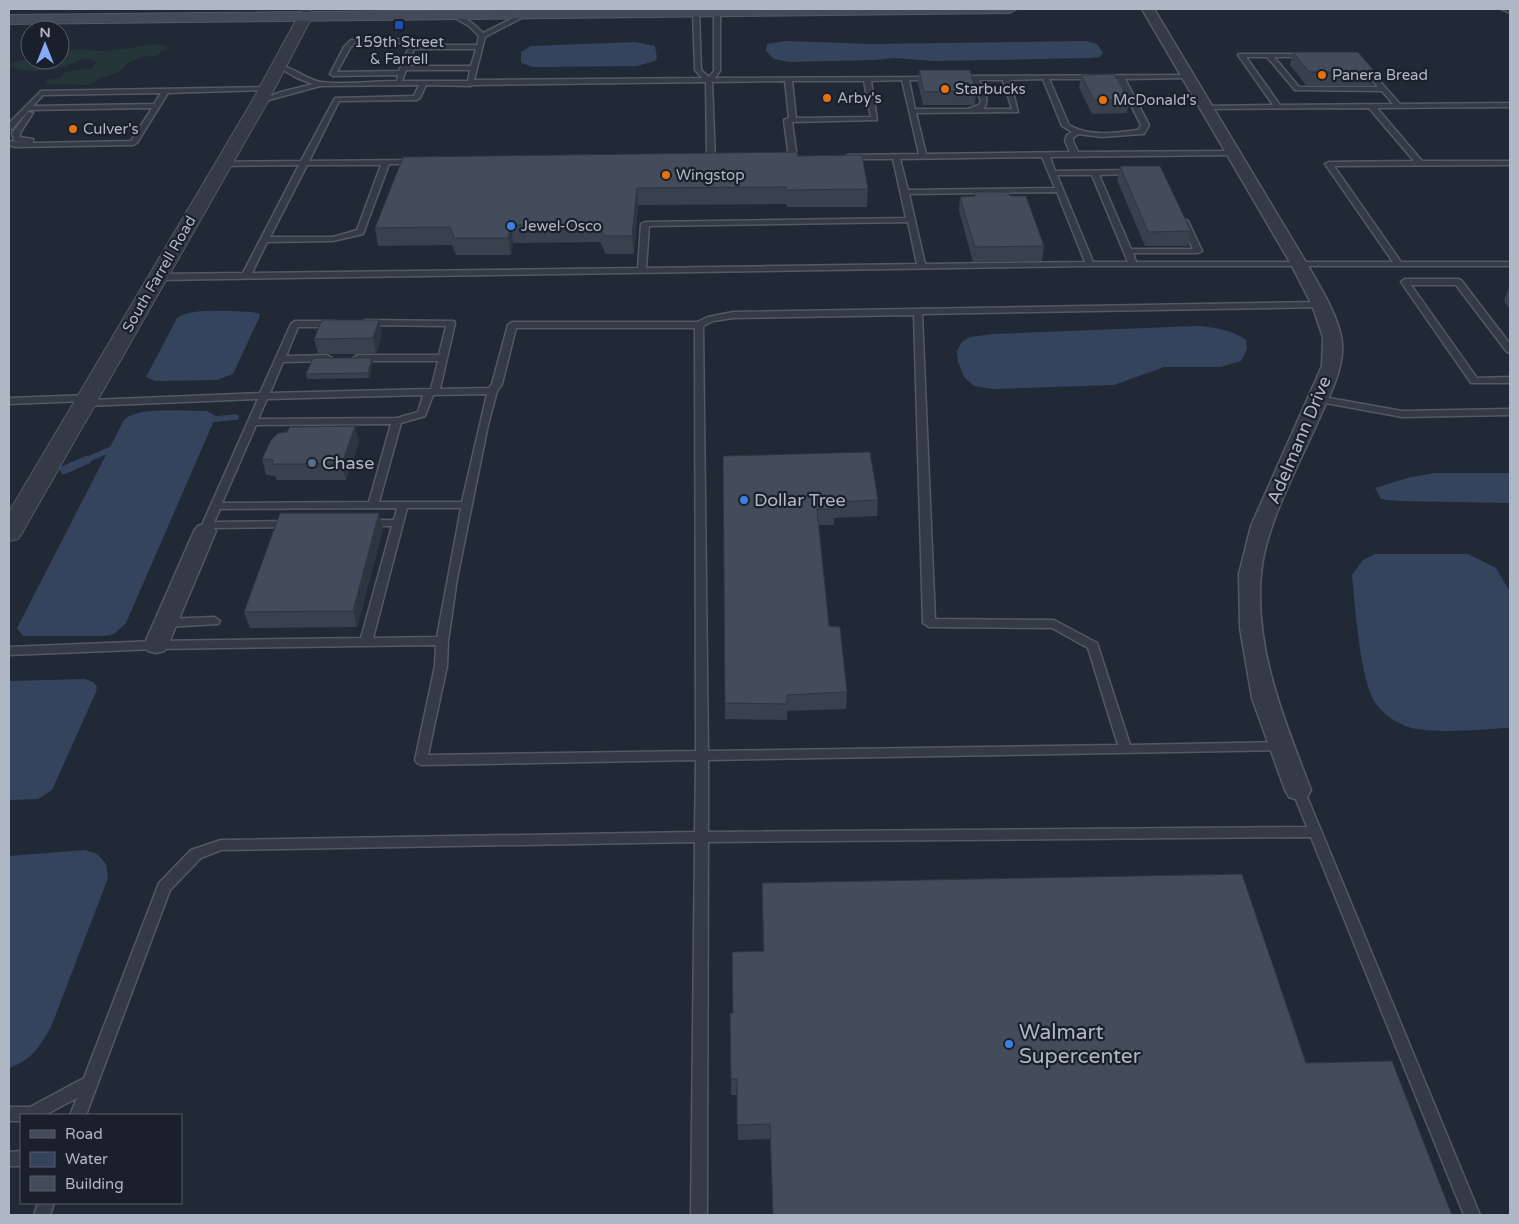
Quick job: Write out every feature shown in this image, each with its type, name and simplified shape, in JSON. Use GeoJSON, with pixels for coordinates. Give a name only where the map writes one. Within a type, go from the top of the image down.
{"type":"FeatureCollection","features":[{"type":"Feature","properties":{"kind":"main road"},"geometry":{"type":"LineString","coordinates":[[9,20],[307,13],[477,12],[525,14],[587,11],[718,12],[1010,9]]}},
{"type":"Feature","properties":{"kind":"street","name":"Adelmann Drive"},"geometry":{"type":"LineString","coordinates":[[1148,9],[1299,264],[1321,305],[1332,337],[1330,366],[1262,526],[1250,574],[1251,628],[1264,698],[1298,790]]}},
{"type":"Feature","properties":{"kind":"street","name":"South Farrell Road"},"geometry":{"type":"LineString","coordinates":[[9,533],[88,401],[221,164],[263,96],[307,13]]}},
{"type":"Feature","properties":{"kind":"street"},"geometry":{"type":"LineString","coordinates":[[156,645],[206,528]]}},
{"type":"Feature","properties":{"kind":"lane"},"geometry":{"type":"LineString","coordinates":[[1504,9],[1510,11]]}},
{"type":"Feature","properties":{"kind":"lane"},"geometry":{"type":"LineString","coordinates":[[696,12],[698,70],[709,81]]}},
{"type":"Feature","properties":{"kind":"lane"},"geometry":{"type":"LineString","coordinates":[[711,159],[709,81],[718,71],[718,12]]}},
{"type":"Feature","properties":{"kind":"lane"},"geometry":{"type":"LineString","coordinates":[[446,13],[471,25],[482,36]]}},
{"type":"Feature","properties":{"kind":"lane"},"geometry":{"type":"LineString","coordinates":[[482,36],[525,14]]}},
{"type":"Feature","properties":{"kind":"lane"},"geometry":{"type":"LineString","coordinates":[[470,84],[482,36]]}},
{"type":"Feature","properties":{"kind":"lane"},"geometry":{"type":"LineString","coordinates":[[474,68],[333,74],[347,47],[353,41],[406,41],[412,47],[480,47]]}},
{"type":"Feature","properties":{"kind":"lane"},"geometry":{"type":"LineString","coordinates":[[397,84],[412,47]]}},
{"type":"Feature","properties":{"kind":"lane"},"geometry":{"type":"LineString","coordinates":[[1278,107],[1241,55],[1316,55]]}},
{"type":"Feature","properties":{"kind":"lane"},"geometry":{"type":"LineString","coordinates":[[1269,55],[1293,87],[1297,89],[1383,89]]}},
{"type":"Feature","properties":{"kind":"lane"},"geometry":{"type":"LineString","coordinates":[[1360,61],[1398,106]]}},
{"type":"Feature","properties":{"kind":"lane"},"geometry":{"type":"LineString","coordinates":[[280,66],[299,77],[320,84]]}},
{"type":"Feature","properties":{"kind":"lane"},"geometry":{"type":"LineString","coordinates":[[1045,77],[1066,126],[1077,132],[1124,134],[1141,132],[1145,125],[1120,76]]}},
{"type":"Feature","properties":{"kind":"lane"},"geometry":{"type":"LineString","coordinates":[[955,78],[1189,76]]}},
{"type":"Feature","properties":{"kind":"lane"},"geometry":{"type":"LineString","coordinates":[[137,137],[17,139],[16,133],[41,93],[166,91],[263,96],[320,84],[945,78]]}},
{"type":"Feature","properties":{"kind":"lane"},"geometry":{"type":"LineString","coordinates":[[960,111],[982,107],[984,101],[975,78]]}},
{"type":"Feature","properties":{"kind":"lane"},"geometry":{"type":"LineString","coordinates":[[913,111],[1016,110],[1006,78]]}},
{"type":"Feature","properties":{"kind":"lane"},"geometry":{"type":"LineString","coordinates":[[784,158],[797,158],[788,120],[874,119],[867,79]]}},
{"type":"Feature","properties":{"kind":"lane"},"geometry":{"type":"LineString","coordinates":[[905,79],[923,156]]}},
{"type":"Feature","properties":{"kind":"lane"},"geometry":{"type":"LineString","coordinates":[[788,80],[793,120]]}},
{"type":"Feature","properties":{"kind":"lane"},"geometry":{"type":"LineString","coordinates":[[246,276],[337,99],[417,98],[423,84]]}},
{"type":"Feature","properties":{"kind":"lane"},"geometry":{"type":"LineString","coordinates":[[9,143],[15,145],[133,144],[166,91]]}},
{"type":"Feature","properties":{"kind":"lane"},"geometry":{"type":"LineString","coordinates":[[1207,108],[1510,105]]}},
{"type":"Feature","properties":{"kind":"lane"},"geometry":{"type":"LineString","coordinates":[[9,127],[31,108],[156,106]]}},
{"type":"Feature","properties":{"kind":"lane"},"geometry":{"type":"LineString","coordinates":[[1371,106],[1420,164]]}},
{"type":"Feature","properties":{"kind":"lane"},"geometry":{"type":"LineString","coordinates":[[1075,155],[1069,140],[1070,136],[1077,132]]}},
{"type":"Feature","properties":{"kind":"lane"},"geometry":{"type":"LineString","coordinates":[[835,158],[1233,153]]}},
{"type":"Feature","properties":{"kind":"lane"},"geometry":{"type":"LineString","coordinates":[[1045,155],[1090,264]]}},
{"type":"Feature","properties":{"kind":"lane"},"geometry":{"type":"LineString","coordinates":[[896,157],[922,267]]}},
{"type":"Feature","properties":{"kind":"lane"},"geometry":{"type":"LineString","coordinates":[[702,159],[721,159]]}},
{"type":"Feature","properties":{"kind":"lane"},"geometry":{"type":"LineString","coordinates":[[264,240],[333,239],[360,232],[386,162]]}},
{"type":"Feature","properties":{"kind":"lane"},"geometry":{"type":"LineString","coordinates":[[221,164],[428,162]]}},
{"type":"Feature","properties":{"kind":"lane"},"geometry":{"type":"LineString","coordinates":[[1399,264],[1329,164],[1510,163]]}},
{"type":"Feature","properties":{"kind":"lane"},"geometry":{"type":"LineString","coordinates":[[1052,173],[1142,172]]}},
{"type":"Feature","properties":{"kind":"lane"},"geometry":{"type":"LineString","coordinates":[[1095,173],[1133,264]]}},
{"type":"Feature","properties":{"kind":"lane"},"geometry":{"type":"LineString","coordinates":[[904,192],[1060,190]]}},
{"type":"Feature","properties":{"kind":"lane"},"geometry":{"type":"LineString","coordinates":[[1128,251],[1198,251],[1181,216]]}},
{"type":"Feature","properties":{"kind":"lane"},"geometry":{"type":"LineString","coordinates":[[642,271],[645,224],[911,220]]}},
{"type":"Feature","properties":{"kind":"lane"},"geometry":{"type":"LineString","coordinates":[[158,277],[1090,264],[1510,264]]}},
{"type":"Feature","properties":{"kind":"lane"},"geometry":{"type":"LineString","coordinates":[[1450,264],[1458,282],[1510,350]]}},
{"type":"Feature","properties":{"kind":"lane"},"geometry":{"type":"LineString","coordinates":[[1458,282],[1405,282],[1474,381],[1510,380]]}},
{"type":"Feature","properties":{"kind":"lane"},"geometry":{"type":"LineString","coordinates":[[1283,747],[421,760],[441,666],[442,641],[467,505],[492,391],[498,384],[512,325],[699,325],[711,318],[733,314],[1321,305]]}},
{"type":"Feature","properties":{"kind":"lane"},"geometry":{"type":"LineString","coordinates":[[918,312],[929,622],[1054,624],[1093,646],[1125,749]]}},
{"type":"Feature","properties":{"kind":"lane"},"geometry":{"type":"LineString","coordinates":[[251,422],[398,421],[422,414],[432,392],[443,358],[451,323],[295,324],[251,422],[206,528],[305,524]]}},
{"type":"Feature","properties":{"kind":"lane"},"geometry":{"type":"LineString","coordinates":[[699,325],[702,755],[699,1215]]}},
{"type":"Feature","properties":{"kind":"lane"},"geometry":{"type":"LineString","coordinates":[[279,359],[443,358]]}},
{"type":"Feature","properties":{"kind":"lane"},"geometry":{"type":"LineString","coordinates":[[9,401],[88,401],[492,391]]}},
{"type":"Feature","properties":{"kind":"lane"},"geometry":{"type":"LineString","coordinates":[[1318,398],[1402,414],[1510,412]]}},
{"type":"Feature","properties":{"kind":"lane"},"geometry":{"type":"LineString","coordinates":[[373,506],[398,421]]}},
{"type":"Feature","properties":{"kind":"lane"},"geometry":{"type":"LineString","coordinates":[[366,642],[403,505]]}},
{"type":"Feature","properties":{"kind":"lane"},"geometry":{"type":"LineString","coordinates":[[216,506],[467,505]]}},
{"type":"Feature","properties":{"kind":"lane"},"geometry":{"type":"LineString","coordinates":[[361,523],[399,523]]}},
{"type":"Feature","properties":{"kind":"lane"},"geometry":{"type":"LineString","coordinates":[[166,623],[214,621]]}},
{"type":"Feature","properties":{"kind":"lane"},"geometry":{"type":"LineString","coordinates":[[9,651],[156,645],[442,641]]}},
{"type":"Feature","properties":{"kind":"lane"},"geometry":{"type":"LineString","coordinates":[[1298,790],[1472,1215]]}},
{"type":"Feature","properties":{"kind":"lane"},"geometry":{"type":"LineString","coordinates":[[78,1114],[164,887],[196,854],[221,845],[702,837],[1315,832]]}},
{"type":"Feature","properties":{"kind":"lane"},"geometry":{"type":"LineString","coordinates":[[9,1114],[32,1114],[91,1082]]}},
{"type":"Feature","properties":{"kind":"shaded area"},"geometry":{"type":"Polygon","coordinates":[[[159,44],[168,48],[155,56],[142,57],[126,64],[120,72],[100,78],[88,85],[47,84],[47,80],[60,78],[66,72],[92,68],[96,63],[88,58],[70,64],[70,49],[106,51],[159,44]]]}},
{"type":"Feature","properties":{"kind":"shaded area"},"geometry":{"type":"Polygon","coordinates":[[[20,61],[20,70],[10,66],[13,62],[20,61]]]}},
{"type":"Feature","properties":{"kind":"water"},"geometry":{"type":"Polygon","coordinates":[[[786,41],[871,44],[1086,41],[1097,44],[1103,53],[1100,57],[1090,58],[934,61],[894,58],[789,62],[774,59],[766,51],[767,44],[786,41]]]}},
{"type":"Feature","properties":{"kind":"water"},"geometry":{"type":"Polygon","coordinates":[[[635,42],[655,46],[657,58],[655,61],[637,66],[533,67],[521,63],[521,52],[531,46],[635,42]]]}},
{"type":"Feature","properties":{"kind":"water"},"geometry":{"type":"Polygon","coordinates":[[[203,311],[252,312],[260,314],[259,318],[233,374],[217,380],[155,381],[146,377],[177,318],[193,312],[203,311]]]}},
{"type":"Feature","properties":{"kind":"water"},"geometry":{"type":"Polygon","coordinates":[[[1197,326],[1223,330],[1246,340],[1247,349],[1241,361],[1220,367],[1164,367],[1114,385],[992,389],[974,386],[964,377],[958,362],[957,351],[962,342],[970,337],[993,334],[1197,326]]]}},
{"type":"Feature","properties":{"kind":"water"},"geometry":{"type":"Polygon","coordinates":[[[150,411],[207,411],[216,416],[126,623],[114,634],[105,636],[23,636],[17,628],[124,420],[130,416],[150,411]]]}},
{"type":"Feature","properties":{"kind":"water"},"geometry":{"type":"Polygon","coordinates":[[[1435,473],[1510,473],[1510,503],[1397,501],[1381,499],[1375,488],[1411,477],[1435,473]]]}},
{"type":"Feature","properties":{"kind":"water"},"geometry":{"type":"Polygon","coordinates":[[[1375,554],[1468,554],[1496,568],[1510,592],[1510,728],[1448,731],[1411,728],[1392,719],[1377,705],[1371,695],[1362,662],[1352,575],[1363,560],[1375,554]]]}},
{"type":"Feature","properties":{"kind":"water"},"geometry":{"type":"Polygon","coordinates":[[[85,679],[93,682],[97,687],[96,692],[52,790],[38,799],[9,800],[9,681],[85,679]]]}},
{"type":"Feature","properties":{"kind":"water"},"geometry":{"type":"Polygon","coordinates":[[[85,850],[97,854],[106,864],[108,878],[51,1027],[39,1047],[29,1057],[9,1068],[9,856],[85,850]]]}},
{"type":"Feature","properties":{"kind":"building"},"geometry":{"type":"Polygon","coordinates":[[[1293,52],[1358,52],[1375,72],[1309,72],[1293,52]]]}},
{"type":"Feature","properties":{"kind":"building"},"geometry":{"type":"Polygon","coordinates":[[[919,70],[970,70],[976,91],[924,92],[919,70]]]}},
{"type":"Feature","properties":{"kind":"building"},"geometry":{"type":"Polygon","coordinates":[[[1114,74],[1129,100],[1094,100],[1081,75],[1114,74]]]}},
{"type":"Feature","properties":{"kind":"building"},"geometry":{"type":"Polygon","coordinates":[[[797,152],[798,156],[862,155],[868,189],[787,190],[786,187],[637,188],[632,236],[604,236],[599,225],[511,225],[508,238],[454,238],[450,227],[375,228],[403,157],[797,152]]]}},
{"type":"Feature","properties":{"kind":"building"},"geometry":{"type":"Polygon","coordinates":[[[1120,166],[1160,166],[1191,231],[1148,232],[1120,166]]]}},
{"type":"Feature","properties":{"kind":"building"},"geometry":{"type":"Polygon","coordinates":[[[974,192],[1008,192],[1010,196],[1026,196],[1044,246],[975,247],[960,197],[975,196],[974,192]]]}},
{"type":"Feature","properties":{"kind":"building"},"geometry":{"type":"Polygon","coordinates":[[[322,320],[379,320],[373,338],[314,339],[322,320]]]}},
{"type":"Feature","properties":{"kind":"building"},"geometry":{"type":"Polygon","coordinates":[[[313,358],[372,358],[368,373],[306,374],[313,358]]]}},
{"type":"Feature","properties":{"kind":"building"},"geometry":{"type":"Polygon","coordinates":[[[355,426],[342,464],[272,464],[273,460],[262,459],[271,440],[278,433],[287,432],[290,427],[355,426]]]}},
{"type":"Feature","properties":{"kind":"building"},"geometry":{"type":"Polygon","coordinates":[[[870,452],[878,500],[834,502],[835,509],[817,509],[829,626],[840,627],[847,692],[787,695],[787,704],[725,703],[723,456],[870,452]]]}},
{"type":"Feature","properties":{"kind":"building"},"geometry":{"type":"Polygon","coordinates":[[[280,513],[379,513],[353,611],[244,612],[280,513]]]}},
{"type":"Feature","properties":{"kind":"building","name":"Walmart Supercenter"},"geometry":{"type":"Polygon","coordinates":[[[1242,874],[1306,1063],[1392,1061],[1452,1215],[773,1215],[770,1124],[737,1125],[737,1079],[731,1079],[730,1013],[733,1013],[732,952],[764,951],[762,883],[1242,874]]]}},
{"type":"Feature","properties":{"kind":"waterway"},"geometry":{"type":"LineString","coordinates":[[205,420],[236,417]]}},
{"type":"Feature","properties":{"kind":"waterway"},"geometry":{"type":"LineString","coordinates":[[84,461],[116,447]]}},
{"type":"Feature","properties":{"kind":"waterway"},"geometry":{"type":"LineString","coordinates":[[64,470],[87,460]]}},
{"type":"Feature","properties":{"kind":"place","name":"159th Street & Farrell"},"geometry":{"type":"Point","coordinates":[399,25]}},
{"type":"Feature","properties":{"kind":"place","name":"Panera Bread"},"geometry":{"type":"Point","coordinates":[1322,75]}},
{"type":"Feature","properties":{"kind":"place","name":"Starbucks"},"geometry":{"type":"Point","coordinates":[945,89]}},
{"type":"Feature","properties":{"kind":"place","name":"Arby's"},"geometry":{"type":"Point","coordinates":[827,98]}},
{"type":"Feature","properties":{"kind":"place","name":"McDonald's"},"geometry":{"type":"Point","coordinates":[1103,100]}},
{"type":"Feature","properties":{"kind":"place","name":"Culver's"},"geometry":{"type":"Point","coordinates":[73,129]}},
{"type":"Feature","properties":{"kind":"place","name":"Wingstop"},"geometry":{"type":"Point","coordinates":[666,175]}},
{"type":"Feature","properties":{"kind":"place","name":"Jewel-Osco"},"geometry":{"type":"Point","coordinates":[511,226]}},
{"type":"Feature","properties":{"kind":"place","name":"Chase"},"geometry":{"type":"Point","coordinates":[312,463]}},
{"type":"Feature","properties":{"kind":"place","name":"Dollar Tree"},"geometry":{"type":"Point","coordinates":[744,500]}},
{"type":"Feature","properties":{"kind":"place","name":"Walmart Supercenter"},"geometry":{"type":"Point","coordinates":[1009,1044]}}]}
